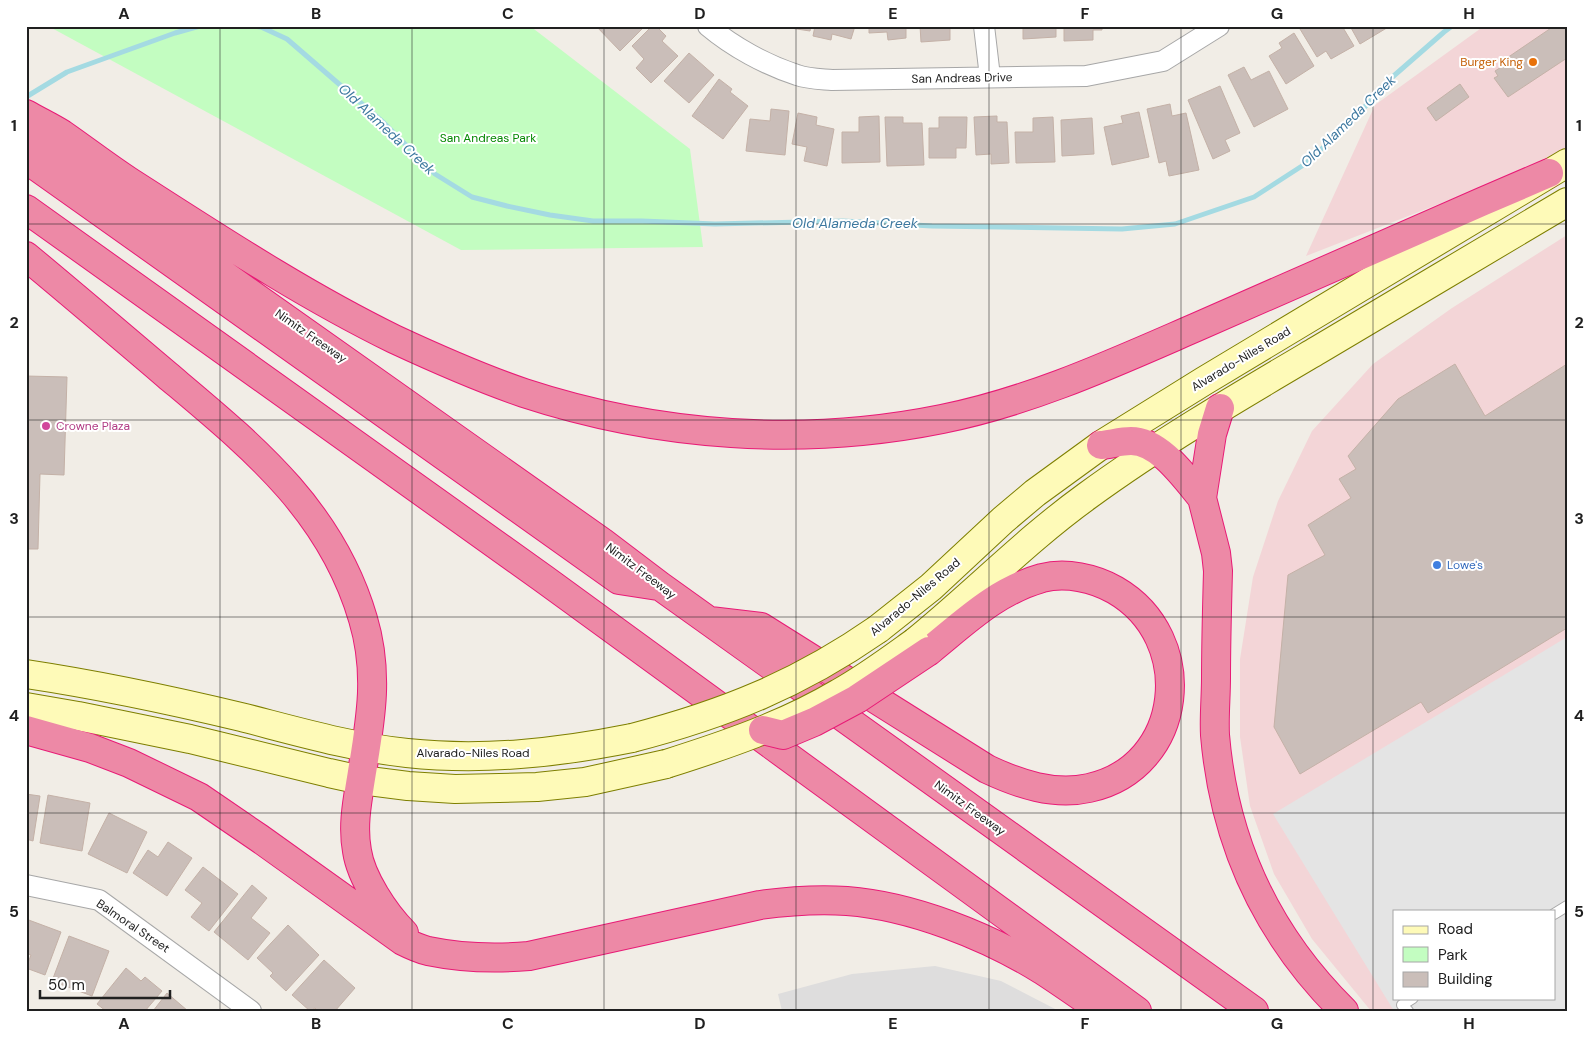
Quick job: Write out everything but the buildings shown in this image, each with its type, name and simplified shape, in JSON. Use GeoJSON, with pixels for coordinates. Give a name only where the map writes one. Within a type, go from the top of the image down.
{"type":"FeatureCollection","features":[{"type":"Feature","properties":{"kind":"highway"},"geometry":{"type":"LineString","coordinates":[[26,114],[37,147],[129,181],[282,278],[359,321],[442,360],[487,380],[568,406],[650,424],[736,434],[821,433],[905,426],[944,419],[1022,398],[1099,369],[1558,168]]}},
{"type":"Feature","properties":{"kind":"highway","name":"Nimitz Freeway"},"geometry":{"type":"LineString","coordinates":[[37,147],[602,542],[660,586],[1254,1011]]}},
{"type":"Feature","properties":{"kind":"highway"},"geometry":{"type":"LineString","coordinates":[[26,210],[552,584],[1137,1011]]}},
{"type":"Feature","properties":{"kind":"highway"},"geometry":{"type":"LineString","coordinates":[[26,256],[237,434],[278,474],[320,526],[348,577],[363,619],[372,662],[373,687],[354,833],[357,853],[363,871],[374,892],[396,924],[410,940],[427,951]]}},
{"type":"Feature","properties":{"kind":"highway"},"geometry":{"type":"LineString","coordinates":[[1220,408],[1212,434],[1202,498],[1216,553],[1218,572],[1215,733],[1220,772],[1230,820],[1248,873],[1260,899],[1275,925],[1309,974],[1344,1011]]}},
{"type":"Feature","properties":{"kind":"highway"},"geometry":{"type":"LineString","coordinates":[[1100,445],[1133,441],[1156,449],[1172,463],[1202,498]]}},
{"type":"Feature","properties":{"kind":"highway"},"geometry":{"type":"LineString","coordinates":[[709,621],[761,627],[987,768],[1020,782],[1048,789],[1090,788],[1109,782],[1127,771],[1143,757],[1155,740],[1164,722],[1170,702],[1169,660],[1154,624],[1141,609],[1124,595],[1107,585],[1087,578],[1065,576],[1044,578],[993,599],[922,647],[857,699],[814,722],[783,735],[763,730]]}},
{"type":"Feature","properties":{"kind":"highway"},"geometry":{"type":"LineString","coordinates":[[26,730],[90,748],[129,763],[190,793],[259,838],[402,941],[427,951],[474,958],[529,956],[760,905],[794,901],[849,902],[906,912],[980,938],[1042,970],[1102,1011]]}},
{"type":"Feature","properties":{"kind":"main road","name":"Alvarado-Niles Road"},"geometry":{"type":"LineString","coordinates":[[26,674],[143,694],[323,738],[407,753],[498,756],[540,753],[581,748],[680,726],[769,692],[852,647],[888,622],[931,587],[1035,493],[1100,445],[1558,168]]}},
{"type":"Feature","properties":{"kind":"main road"},"geometry":{"type":"LineString","coordinates":[[922,647],[957,608],[1024,545],[1093,492],[1220,408],[1567,202]]}},
{"type":"Feature","properties":{"kind":"main road"},"geometry":{"type":"LineString","coordinates":[[26,707],[190,739],[361,780],[455,789],[537,787],[585,782],[628,774],[711,750],[763,730]]}},
{"type":"Feature","properties":{"kind":"street","name":"San Andreas Drive"},"geometry":{"type":"LineString","coordinates":[[708,26],[720,36],[770,65],[799,76],[832,80],[1086,76],[1164,61],[1219,26]]}},
{"type":"Feature","properties":{"kind":"street"},"geometry":{"type":"LineString","coordinates":[[984,26],[990,77]]}},
{"type":"Feature","properties":{"kind":"street","name":"Balmoral Street"},"geometry":{"type":"LineString","coordinates":[[26,885],[99,900],[251,1011]]}},
{"type":"Feature","properties":{"kind":"lane"},"geometry":{"type":"LineString","coordinates":[[1556,913],[1567,906]]}},
{"type":"Feature","properties":{"kind":"lane"},"geometry":{"type":"LineString","coordinates":[[1408,1011],[1402,1005],[1410,1000]]}},
{"type":"Feature","properties":{"kind":"shaded area"},"geometry":{"type":"Polygon","coordinates":[[[1484,26],[1567,26],[1567,149],[1508,177],[1306,256],[1375,105],[1484,26]]]}},
{"type":"Feature","properties":{"kind":"shaded area"},"geometry":{"type":"Polygon","coordinates":[[[1567,235],[1567,1011],[1371,1011],[1312,939],[1274,874],[1250,806],[1240,737],[1240,659],[1253,577],[1278,501],[1312,431],[1373,364],[1452,308],[1567,235]]]}},
{"type":"Feature","properties":{"kind":"shaded area"},"geometry":{"type":"Polygon","coordinates":[[[1567,637],[1567,1011],[1394,1011],[1273,814],[1567,637]]]}},
{"type":"Feature","properties":{"kind":"shaded area"},"geometry":{"type":"Polygon","coordinates":[[[935,966],[1001,981],[1059,1011],[782,1011],[778,994],[852,974],[935,966]]]}},
{"type":"Feature","properties":{"kind":"green space","name":"San Andreas Park"},"geometry":{"type":"Polygon","coordinates":[[[48,26],[530,26],[690,149],[703,247],[461,250],[48,26]]]}},
{"type":"Feature","properties":{"kind":"waterway","name":"Old Alameda Creek"},"geometry":{"type":"LineString","coordinates":[[26,97],[67,72],[175,33],[200,26]]}},
{"type":"Feature","properties":{"kind":"waterway","name":"Old Alameda Creek"},"geometry":{"type":"LineString","coordinates":[[253,26],[261,27],[287,39],[384,123],[435,174],[472,197],[507,206],[593,221],[715,224],[843,221],[932,226],[1122,229],[1175,224],[1254,197],[1305,164],[1351,122],[1389,80],[1452,26]]}},
{"type":"Feature","properties":{"kind":"place","name":"Burger King"},"geometry":{"type":"Point","coordinates":[1533,62]}},
{"type":"Feature","properties":{"kind":"place","name":"Crowne Plaza"},"geometry":{"type":"Point","coordinates":[46,426]}},
{"type":"Feature","properties":{"kind":"place","name":"Lowe's"},"geometry":{"type":"Point","coordinates":[1437,565]}}]}
